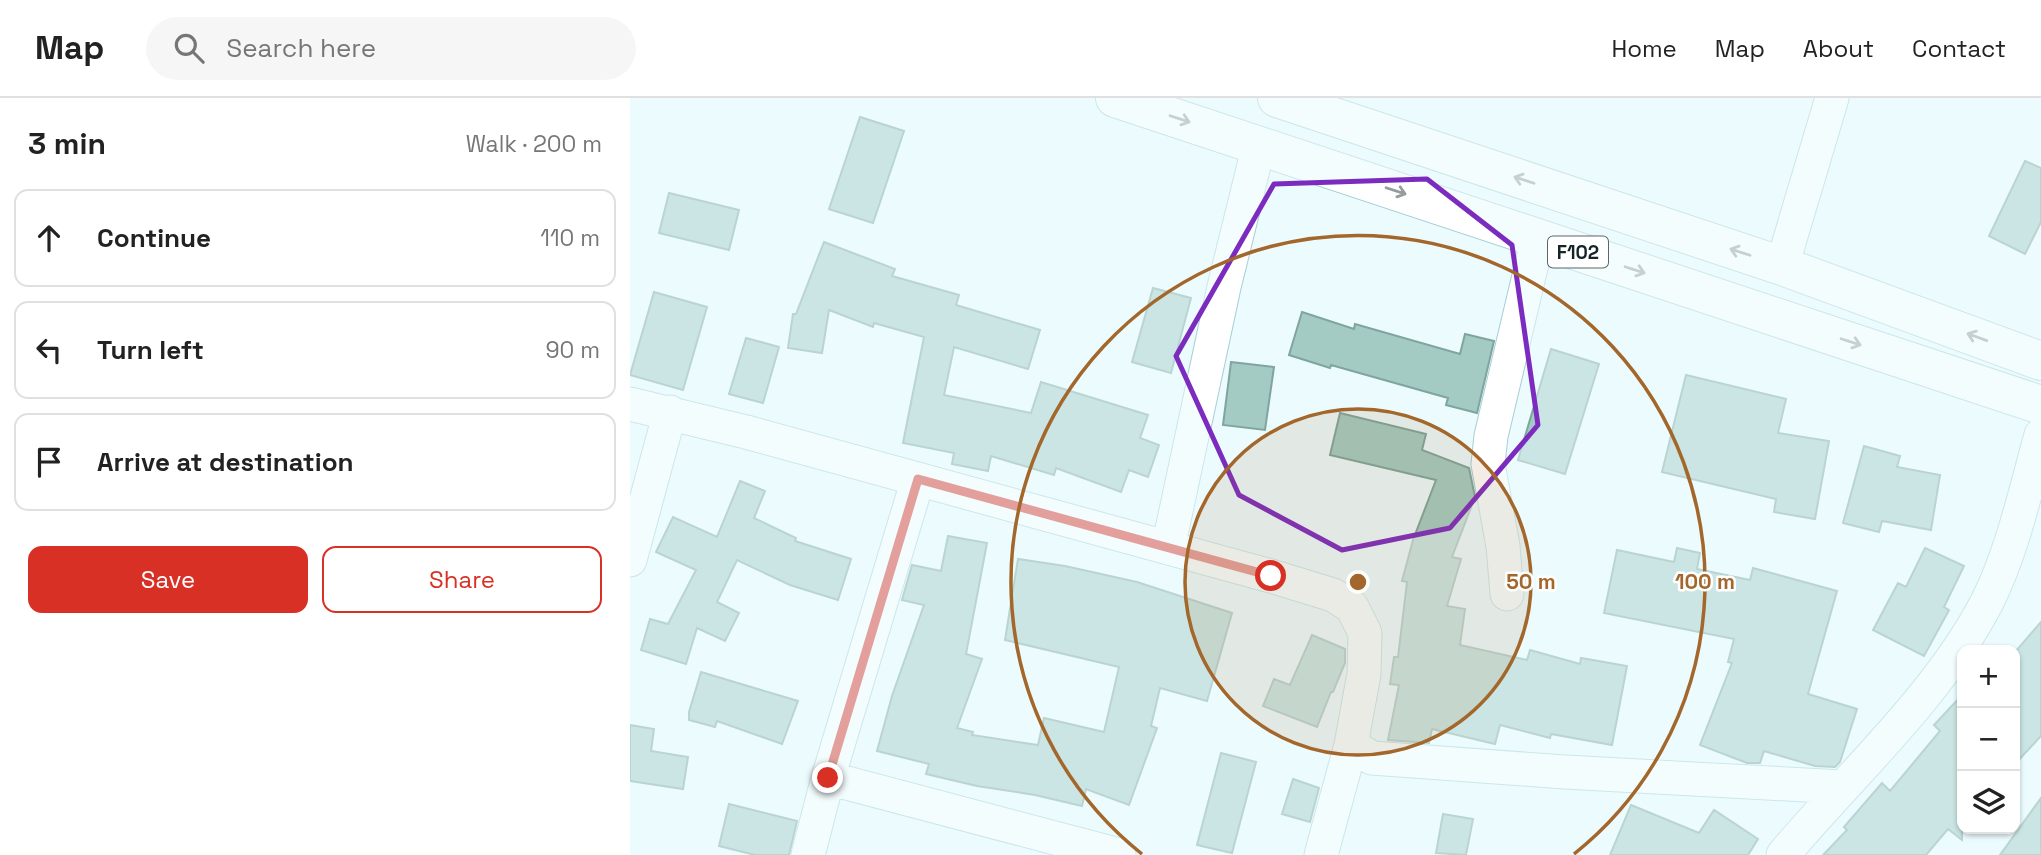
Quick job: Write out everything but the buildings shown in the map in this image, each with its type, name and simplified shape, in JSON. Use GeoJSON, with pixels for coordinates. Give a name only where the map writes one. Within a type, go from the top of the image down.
{"type":"FeatureCollection","features":[{"type":"Feature","properties":{"kind":"main road","name":"F102"},"geometry":{"type":"LineString","coordinates":[[1115,98],[2041,405]]}},
{"type":"Feature","properties":{"kind":"main road","name":"F102"},"geometry":{"type":"LineString","coordinates":[[1277,98],[1782,266],[2041,361]]}},
{"type":"Feature","properties":{"kind":"street"},"geometry":{"type":"LineString","coordinates":[[1782,266],[1832,98]]}},
{"type":"Feature","properties":{"kind":"street"},"geometry":{"type":"LineString","coordinates":[[1168,548],[1224,287],[1259,145]]}},
{"type":"Feature","properties":{"kind":"street"},"geometry":{"type":"LineString","coordinates":[[1507,594],[1503,547],[1488,464],[1491,436],[1538,238]]}},
{"type":"Feature","properties":{"kind":"street"},"geometry":{"type":"LineString","coordinates":[[630,404],[670,412],[1168,548],[1333,595],[1352,607],[1365,633],[1364,674],[1351,745],[1321,855]]}},
{"type":"Feature","properties":{"kind":"street"},"geometry":{"type":"LineString","coordinates":[[630,560],[670,412]]}},
{"type":"Feature","properties":{"kind":"street"},"geometry":{"type":"LineString","coordinates":[[1783,855],[1918,702],[1957,651],[1987,602],[2013,533],[2041,435]]}},
{"type":"Feature","properties":{"kind":"street"},"geometry":{"type":"LineString","coordinates":[[808,855],[828,778],[918,479]]}},
{"type":"Feature","properties":{"kind":"street"},"geometry":{"type":"LineString","coordinates":[[1351,745],[1372,758],[1842,788]]}},
{"type":"Feature","properties":{"kind":"street"},"geometry":{"type":"LineString","coordinates":[[828,778],[1119,855]]}},
{"type":"Feature","properties":{"kind":"highlighted area"},"geometry":{"type":"Polygon","coordinates":[[[1427,179],[1512,245],[1538,425],[1450,528],[1342,550],[1239,495],[1176,356],[1274,184],[1427,179]]]}},
{"type":"Feature","properties":{"kind":"route"},"geometry":{"type":"LineString","coordinates":[[828,778],[918,479],[1271,576]]}}]}
